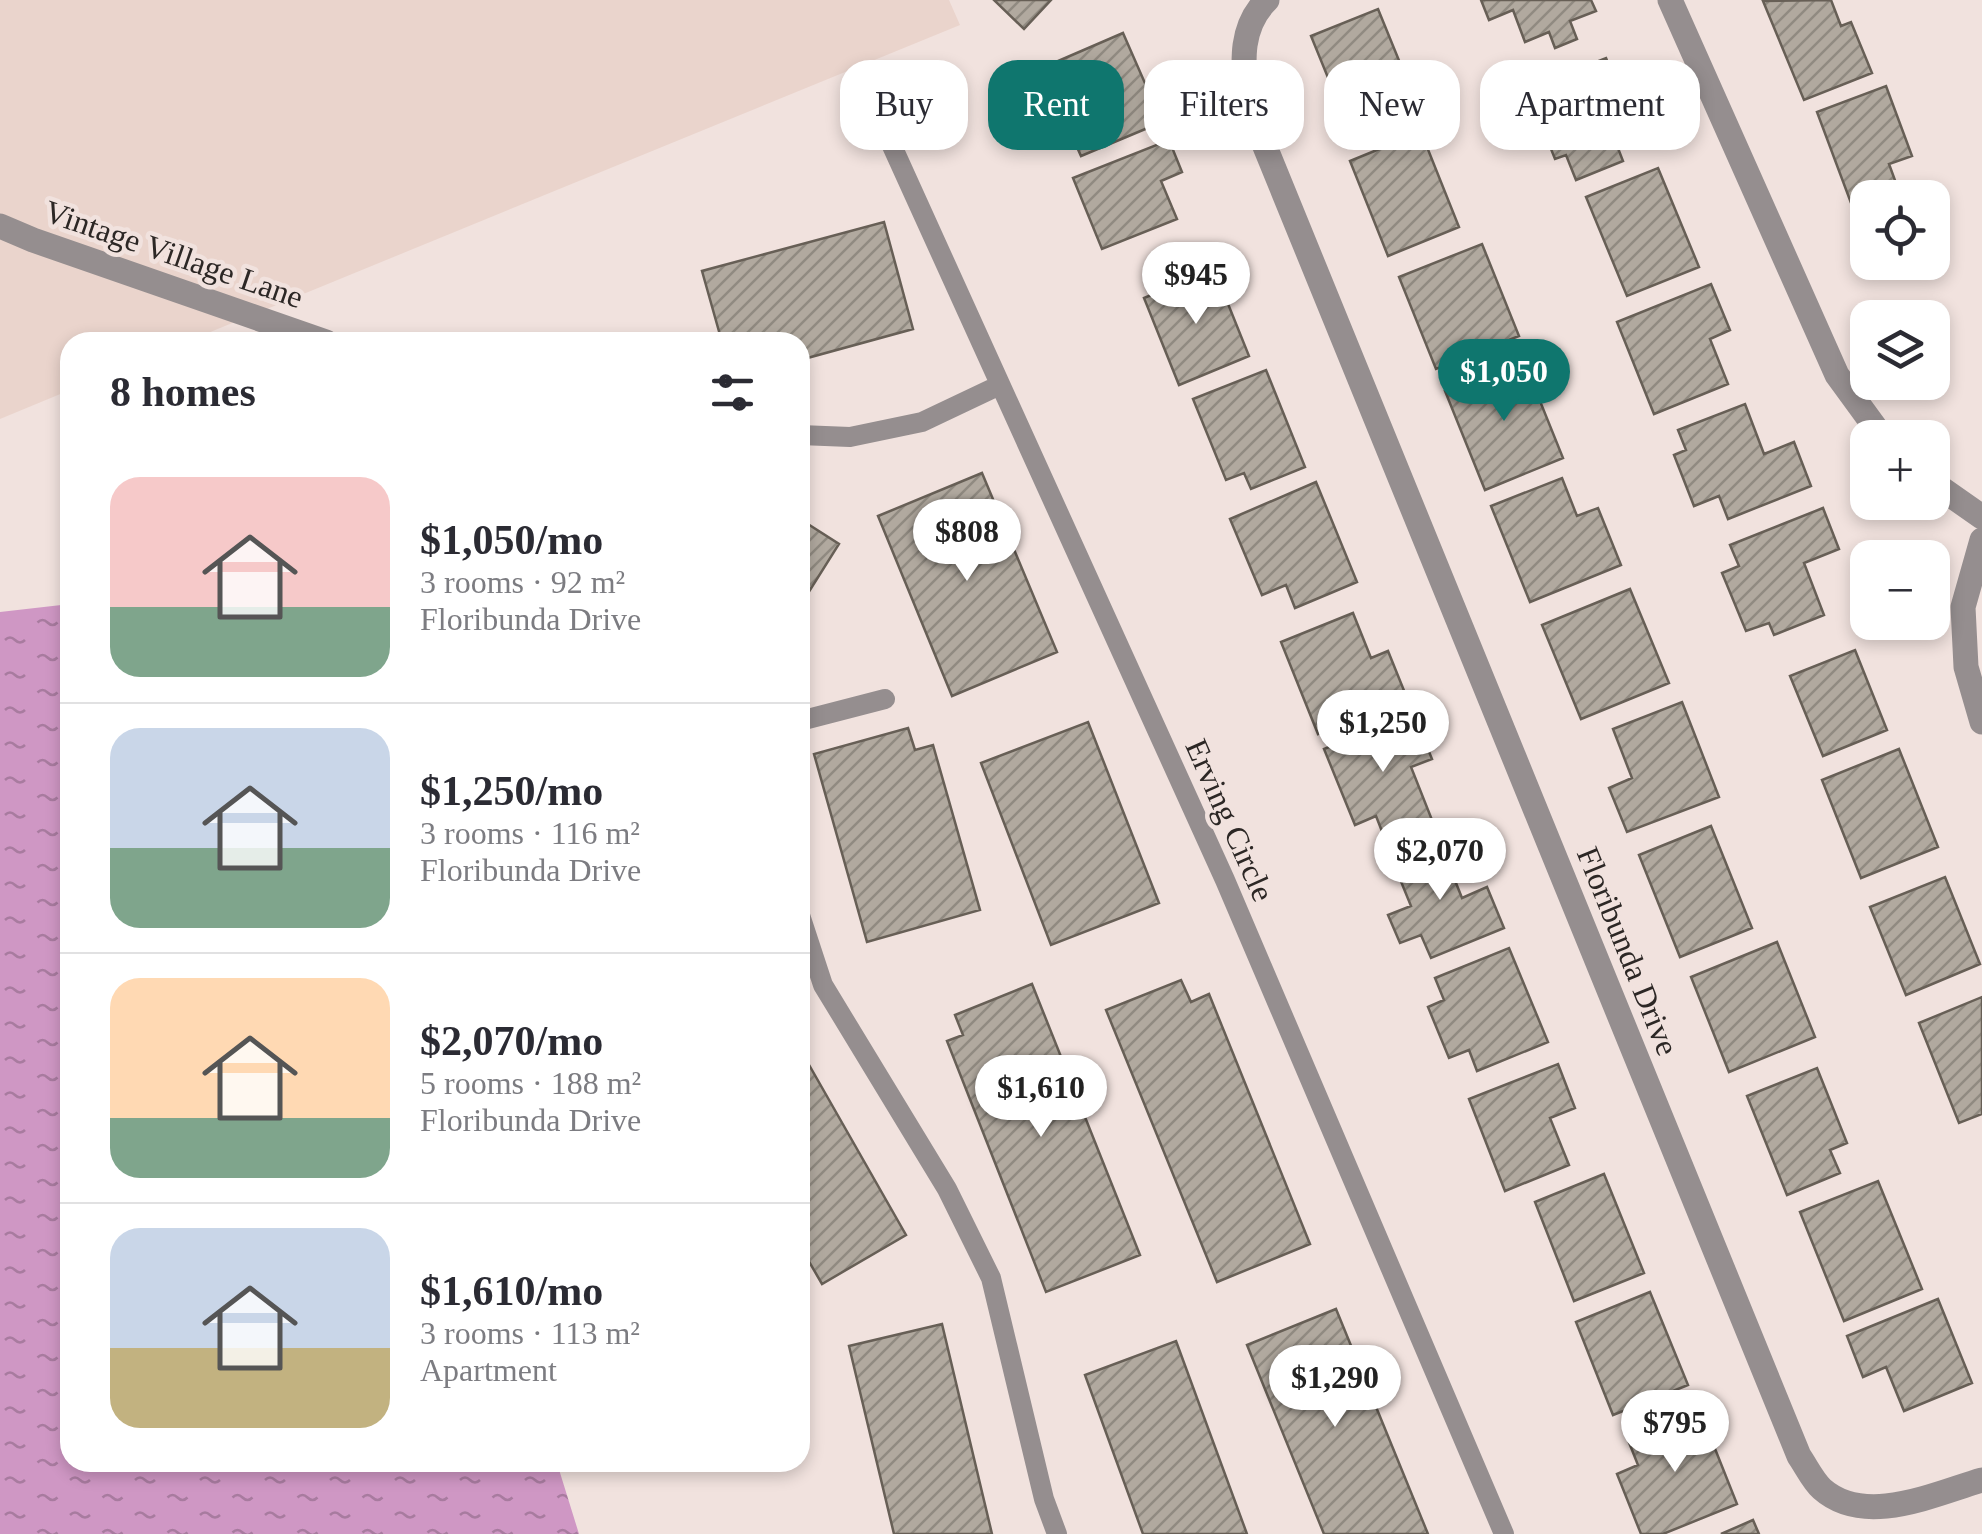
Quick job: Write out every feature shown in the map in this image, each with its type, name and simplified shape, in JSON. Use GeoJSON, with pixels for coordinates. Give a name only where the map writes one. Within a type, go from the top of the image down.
{"type":"FeatureCollection","features":[{"type":"Feature","properties":{"kind":"street","name":"Floribunda Drive"},"geometry":{"type":"LineString","coordinates":[[1268,0],[1253,14],[1242,55],[1246,100],[1798,1456],[1822,1489],[1856,1507],[1897,1504],[1982,1480]]}},
{"type":"Feature","properties":{"kind":"street"},"geometry":{"type":"LineString","coordinates":[[1670,0],[1837,375],[1870,420]]}},
{"type":"Feature","properties":{"kind":"street","name":"Vintage Village Lane"},"geometry":{"type":"LineString","coordinates":[[0,226],[298,332]]}},
{"type":"Feature","properties":{"kind":"street"},"geometry":{"type":"LineString","coordinates":[[1950,495],[1982,517]]}},
{"type":"Feature","properties":{"kind":"street"},"geometry":{"type":"LineString","coordinates":[[1982,540],[1963,607],[1966,667],[1982,722]]}},
{"type":"Feature","properties":{"kind":"lane","name":"Erving Circle"},"geometry":{"type":"LineString","coordinates":[[894,150],[1225,880],[1504,1534]]}},
{"type":"Feature","properties":{"kind":"lane"},"geometry":{"type":"LineString","coordinates":[[810,435],[850,438],[922,422],[1000,386]]}},
{"type":"Feature","properties":{"kind":"lane"},"geometry":{"type":"LineString","coordinates":[[810,718],[885,699]]}},
{"type":"Feature","properties":{"kind":"lane"},"geometry":{"type":"LineString","coordinates":[[810,945],[824,986],[947,1189],[991,1278],[1044,1499],[1056,1534]]}},
{"type":"Feature","properties":{"kind":"shaded area"},"geometry":{"type":"Polygon","coordinates":[[[0,0],[949,0],[960,25],[875,60],[840,60],[840,74],[210,332],[60,332],[60,394],[0,419],[0,0]]]}},
{"type":"Feature","properties":{"kind":"water"},"geometry":{"type":"Polygon","coordinates":[[[60,605],[60,1472],[560,1472],[579,1534],[0,1534],[0,612],[60,605]]]}},
{"type":"Feature","properties":{"kind":"building"},"geometry":{"type":"Polygon","coordinates":[[[994,0],[1051,0],[1024,29],[994,0]]]}},
{"type":"Feature","properties":{"kind":"building"},"geometry":{"type":"Polygon","coordinates":[[[1481,0],[1591,0],[1596,11],[1570,21],[1577,39],[1555,48],[1549,32],[1525,42],[1513,10],[1489,20],[1481,0]]]}},
{"type":"Feature","properties":{"kind":"building"},"geometry":{"type":"Polygon","coordinates":[[[1831,0],[1841,26],[1851,22],[1872,73],[1804,100],[1763,1],[1831,0]]]}},
{"type":"Feature","properties":{"kind":"building"},"geometry":{"type":"Polygon","coordinates":[[[1378,9],[1399,60],[1324,60],[1324,68],[1311,36],[1378,9]]]}},
{"type":"Feature","properties":{"kind":"building"},"geometry":{"type":"Polygon","coordinates":[[[1123,33],[1144,81],[1144,130],[1124,138],[1124,60],[1061,60],[1123,33]]]}},
{"type":"Feature","properties":{"kind":"building"},"geometry":{"type":"Polygon","coordinates":[[[1886,86],[1912,156],[1889,164],[1895,180],[1850,180],[1850,200],[1817,112],[1886,86]]]}},
{"type":"Feature","properties":{"kind":"building"},"geometry":{"type":"Polygon","coordinates":[[[1144,150],[1173,150],[1182,172],[1161,181],[1177,219],[1102,249],[1073,178],[1144,150]]]}},
{"type":"Feature","properties":{"kind":"building"},"geometry":{"type":"Polygon","coordinates":[[[1377,150],[1428,150],[1459,227],[1388,256],[1350,161],[1377,150]]]}},
{"type":"Feature","properties":{"kind":"building"},"geometry":{"type":"Polygon","coordinates":[[[1551,150],[1619,150],[1623,161],[1576,180],[1566,155],[1555,159],[1551,150]]]}},
{"type":"Feature","properties":{"kind":"building"},"geometry":{"type":"Polygon","coordinates":[[[1658,168],[1699,267],[1627,296],[1586,197],[1658,168]]]}},
{"type":"Feature","properties":{"kind":"building"},"geometry":{"type":"Polygon","coordinates":[[[884,222],[913,329],[810,357],[810,332],[719,332],[702,271],[884,222]]]}},
{"type":"Feature","properties":{"kind":"building"},"geometry":{"type":"Polygon","coordinates":[[[1482,244],[1519,336],[1436,369],[1399,277],[1482,244]]]}},
{"type":"Feature","properties":{"kind":"building"},"geometry":{"type":"Polygon","coordinates":[[[1214,269],[1249,356],[1179,385],[1144,298],[1214,269]]]}},
{"type":"Feature","properties":{"kind":"building"},"geometry":{"type":"Polygon","coordinates":[[[1711,284],[1730,330],[1710,339],[1728,384],[1654,414],[1617,322],[1711,284]]]}},
{"type":"Feature","properties":{"kind":"building"},"geometry":{"type":"Polygon","coordinates":[[[1523,359],[1563,458],[1485,490],[1445,391],[1523,359]]]}},
{"type":"Feature","properties":{"kind":"building"},"geometry":{"type":"Polygon","coordinates":[[[1266,370],[1305,467],[1251,489],[1244,473],[1226,480],[1193,399],[1266,370]]]}},
{"type":"Feature","properties":{"kind":"building"},"geometry":{"type":"Polygon","coordinates":[[[1745,404],[1764,454],[1794,442],[1811,486],[1728,519],[1719,496],[1694,506],[1674,455],[1686,450],[1678,430],[1745,404]]]}},
{"type":"Feature","properties":{"kind":"building"},"geometry":{"type":"Polygon","coordinates":[[[982,473],[1057,652],[952,696],[878,516],[982,473]]]}},
{"type":"Feature","properties":{"kind":"building"},"geometry":{"type":"Polygon","coordinates":[[[1562,478],[1577,516],[1598,508],[1621,565],[1530,602],[1491,506],[1562,478]]]}},
{"type":"Feature","properties":{"kind":"building"},"geometry":{"type":"Polygon","coordinates":[[[1316,482],[1357,582],[1295,608],[1286,585],[1262,595],[1230,519],[1316,482]]]}},
{"type":"Feature","properties":{"kind":"building"},"geometry":{"type":"Polygon","coordinates":[[[1823,508],[1839,549],[1804,563],[1824,615],[1774,635],[1769,623],[1746,631],[1722,573],[1739,566],[1730,545],[1823,508]]]}},
{"type":"Feature","properties":{"kind":"building"},"geometry":{"type":"Polygon","coordinates":[[[810,525],[839,544],[810,590],[810,525]]]}},
{"type":"Feature","properties":{"kind":"building"},"geometry":{"type":"Polygon","coordinates":[[[1630,589],[1669,683],[1581,719],[1542,625],[1630,589]]]}},
{"type":"Feature","properties":{"kind":"building"},"geometry":{"type":"Polygon","coordinates":[[[1353,613],[1371,658],[1388,651],[1407,698],[1318,734],[1281,642],[1353,613]]]}},
{"type":"Feature","properties":{"kind":"building"},"geometry":{"type":"Polygon","coordinates":[[[1855,650],[1887,730],[1823,756],[1790,676],[1855,650]]]}},
{"type":"Feature","properties":{"kind":"building"},"geometry":{"type":"Polygon","coordinates":[[[1682,702],[1719,797],[1627,832],[1609,788],[1632,778],[1613,729],[1682,702]]]}},
{"type":"Feature","properties":{"kind":"building"},"geometry":{"type":"Polygon","coordinates":[[[1413,713],[1432,759],[1411,767],[1432,820],[1385,839],[1376,816],[1355,825],[1324,749],[1413,713]]]}},
{"type":"Feature","properties":{"kind":"building"},"geometry":{"type":"Polygon","coordinates":[[[1088,722],[1159,903],[1051,945],[981,763],[1088,722]]]}},
{"type":"Feature","properties":{"kind":"building"},"geometry":{"type":"Polygon","coordinates":[[[908,728],[915,750],[933,745],[980,910],[867,942],[814,754],[908,728]]]}},
{"type":"Feature","properties":{"kind":"building"},"geometry":{"type":"Polygon","coordinates":[[[1899,749],[1938,847],[1861,878],[1822,780],[1899,749]]]}},
{"type":"Feature","properties":{"kind":"building"},"geometry":{"type":"Polygon","coordinates":[[[1711,826],[1752,928],[1680,957],[1639,855],[1711,826]]]}},
{"type":"Feature","properties":{"kind":"building"},"geometry":{"type":"Polygon","coordinates":[[[1438,838],[1462,898],[1487,887],[1504,928],[1431,958],[1421,935],[1400,943],[1388,915],[1411,906],[1391,857],[1438,838]]]}},
{"type":"Feature","properties":{"kind":"building"},"geometry":{"type":"Polygon","coordinates":[[[1945,877],[1980,964],[1906,995],[1870,907],[1945,877]]]}},
{"type":"Feature","properties":{"kind":"building"},"geometry":{"type":"Polygon","coordinates":[[[1777,942],[1815,1037],[1729,1072],[1691,977],[1777,942]]]}},
{"type":"Feature","properties":{"kind":"building"},"geometry":{"type":"Polygon","coordinates":[[[1509,948],[1548,1042],[1477,1071],[1469,1050],[1449,1058],[1428,1007],[1444,1000],[1435,978],[1509,948]]]}},
{"type":"Feature","properties":{"kind":"building"},"geometry":{"type":"Polygon","coordinates":[[[1181,980],[1191,1002],[1209,994],[1310,1244],[1217,1282],[1106,1010],[1181,980]]]}},
{"type":"Feature","properties":{"kind":"building"},"geometry":{"type":"Polygon","coordinates":[[[1032,984],[1140,1255],[1046,1292],[947,1041],[963,1035],[955,1015],[1032,984]]]}},
{"type":"Feature","properties":{"kind":"building"},"geometry":{"type":"Polygon","coordinates":[[[1982,997],[1982,1114],[1959,1123],[1919,1023],[1982,997]]]}},
{"type":"Feature","properties":{"kind":"building"},"geometry":{"type":"Polygon","coordinates":[[[1558,1064],[1575,1108],[1550,1118],[1569,1165],[1505,1191],[1469,1099],[1558,1064]]]}},
{"type":"Feature","properties":{"kind":"building"},"geometry":{"type":"Polygon","coordinates":[[[810,1067],[906,1235],[822,1284],[810,1263],[810,1067]]]}},
{"type":"Feature","properties":{"kind":"building"},"geometry":{"type":"Polygon","coordinates":[[[1817,1068],[1847,1143],[1830,1150],[1840,1173],[1787,1195],[1747,1096],[1817,1068]]]}},
{"type":"Feature","properties":{"kind":"building"},"geometry":{"type":"Polygon","coordinates":[[[1604,1174],[1644,1273],[1574,1301],[1535,1202],[1604,1174]]]}},
{"type":"Feature","properties":{"kind":"building"},"geometry":{"type":"Polygon","coordinates":[[[1878,1181],[1922,1289],[1844,1321],[1800,1212],[1878,1181]]]}},
{"type":"Feature","properties":{"kind":"building"},"geometry":{"type":"Polygon","coordinates":[[[1650,1292],[1688,1385],[1613,1415],[1576,1322],[1650,1292]]]}},
{"type":"Feature","properties":{"kind":"building"},"geometry":{"type":"Polygon","coordinates":[[[1938,1299],[1972,1383],[1904,1411],[1886,1367],[1863,1377],[1847,1336],[1938,1299]]]}},
{"type":"Feature","properties":{"kind":"building"},"geometry":{"type":"Polygon","coordinates":[[[1336,1309],[1428,1534],[1324,1534],[1247,1345],[1336,1309]]]}},
{"type":"Feature","properties":{"kind":"building"},"geometry":{"type":"Polygon","coordinates":[[[942,1324],[992,1534],[894,1534],[849,1346],[942,1324]]]}},
{"type":"Feature","properties":{"kind":"building"},"geometry":{"type":"Polygon","coordinates":[[[1176,1341],[1247,1534],[1143,1534],[1085,1375],[1176,1341]]]}},
{"type":"Feature","properties":{"kind":"building"},"geometry":{"type":"Polygon","coordinates":[[[1698,1406],[1737,1504],[1663,1534],[1641,1534],[1617,1474],[1638,1465],[1626,1435],[1698,1406]]]}},
{"type":"Feature","properties":{"kind":"building"},"geometry":{"type":"Polygon","coordinates":[[[1753,1520],[1759,1534],[1721,1534],[1753,1520]]]}}]}
